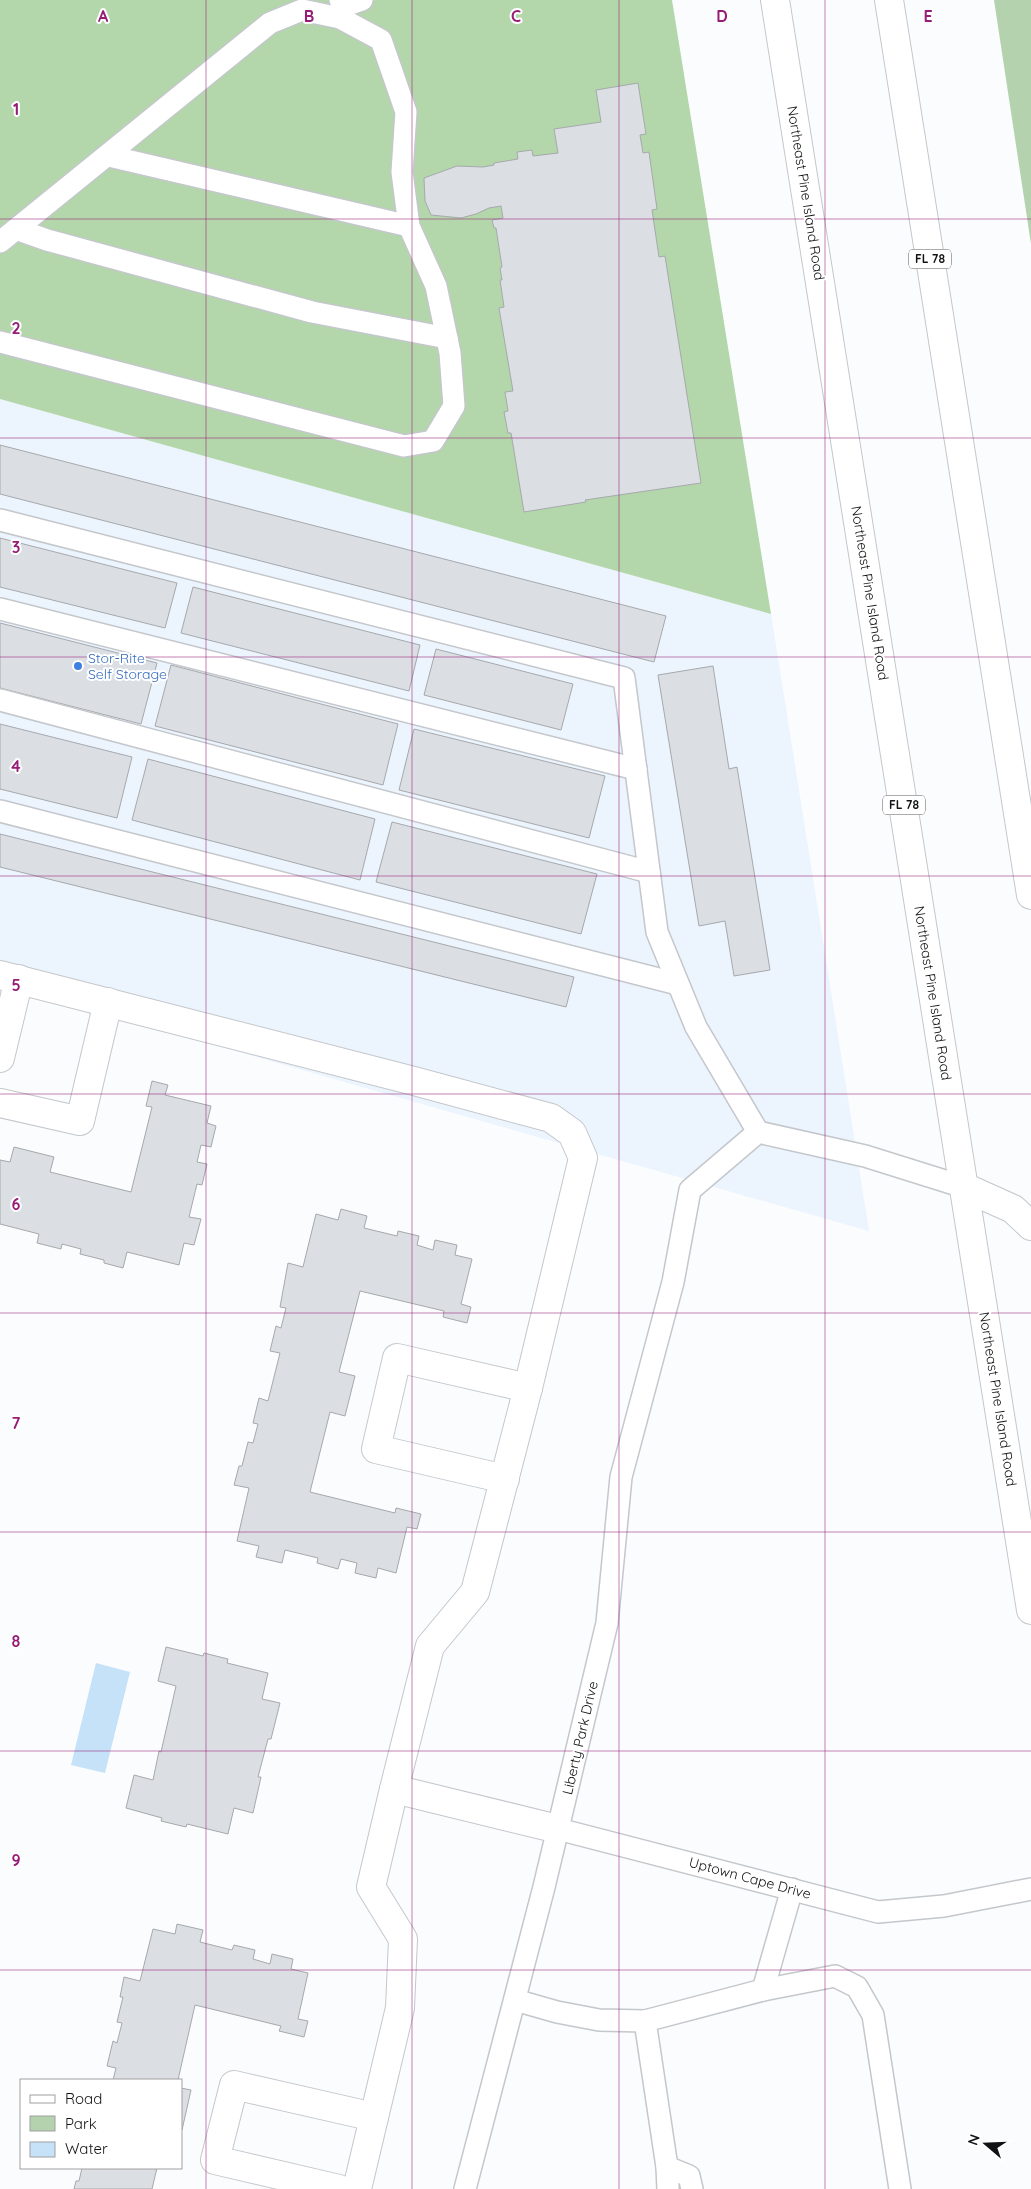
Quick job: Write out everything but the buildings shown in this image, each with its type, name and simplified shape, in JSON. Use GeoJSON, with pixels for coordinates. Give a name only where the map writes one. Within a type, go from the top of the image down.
{"type":"FeatureCollection","features":[{"type":"Feature","properties":{"kind":"street","name":"Northeast Pine Island Road"},"geometry":{"type":"LineString","coordinates":[[775,0],[1031,1610]]}},
{"type":"Feature","properties":{"kind":"street","name":"FL 78"},"geometry":{"type":"LineString","coordinates":[[889,0],[1031,895]]}},
{"type":"Feature","properties":{"kind":"street"},"geometry":{"type":"LineString","coordinates":[[0,1058],[9,977],[405,1078],[551,1118],[572,1133],[583,1158],[528,1388],[475,1592],[430,1646],[371,1887],[403,1939],[400,2008],[357,2189]]}},
{"type":"Feature","properties":{"kind":"street"},"geometry":{"type":"LineString","coordinates":[[0,1102],[80,1122],[108,1002]]}},
{"type":"Feature","properties":{"kind":"street"},"geometry":{"type":"LineString","coordinates":[[964,1187],[1013,1209],[1031,1226]]}},
{"type":"Feature","properties":{"kind":"street"},"geometry":{"type":"LineString","coordinates":[[505,1479],[376,1449],[397,1358],[528,1388]]}},
{"type":"Feature","properties":{"kind":"street"},"geometry":{"type":"LineString","coordinates":[[394,1789],[558,1830]]}},
{"type":"Feature","properties":{"kind":"street"},"geometry":{"type":"LineString","coordinates":[[339,2189],[215,2160],[234,2085],[374,2117]]}},
{"type":"Feature","properties":{"kind":"lane"},"geometry":{"type":"LineString","coordinates":[[0,342],[404,446],[433,441],[454,406],[447,338],[436,286],[409,226],[402,172],[406,112],[381,40],[346,6],[302,10],[270,23],[8,235]]}},
{"type":"Feature","properties":{"kind":"lane"},"geometry":{"type":"LineString","coordinates":[[108,156],[409,226]]}},
{"type":"Feature","properties":{"kind":"lane"},"geometry":{"type":"LineString","coordinates":[[8,235],[47,240],[312,312],[447,338]]}},
{"type":"Feature","properties":{"kind":"lane"},"geometry":{"type":"LineString","coordinates":[[0,520],[624,678],[657,932],[696,1027],[758,1132],[865,1156],[964,1187]]}},
{"type":"Feature","properties":{"kind":"lane"},"geometry":{"type":"LineString","coordinates":[[0,609],[636,769]]}},
{"type":"Feature","properties":{"kind":"lane"},"geometry":{"type":"LineString","coordinates":[[0,700],[649,872]]}},
{"type":"Feature","properties":{"kind":"lane"},"geometry":{"type":"LineString","coordinates":[[0,811],[678,984]]}},
{"type":"Feature","properties":{"kind":"lane","name":"Liberty Park Drive"},"geometry":{"type":"LineString","coordinates":[[465,2189],[558,1830],[607,1623],[621,1477],[673,1282],[690,1190],[758,1132]]}},
{"type":"Feature","properties":{"kind":"lane","name":"Uptown Cape Drive"},"geometry":{"type":"LineString","coordinates":[[558,1830],[878,1912],[944,1906],[1031,1889]]}},
{"type":"Feature","properties":{"kind":"lane"},"geometry":{"type":"LineString","coordinates":[[763,1990],[792,1889]]}},
{"type":"Feature","properties":{"kind":"lane"},"geometry":{"type":"LineString","coordinates":[[515,2000],[557,2012],[599,2020],[645,2021],[763,1990],[835,1976],[858,1987],[873,2015],[900,2189]]}},
{"type":"Feature","properties":{"kind":"lane"},"geometry":{"type":"LineString","coordinates":[[645,2021],[667,2166],[668,2189]]}},
{"type":"Feature","properties":{"kind":"lane"},"geometry":{"type":"LineString","coordinates":[[667,2166],[689,2176],[692,2189]]}},
{"type":"Feature","properties":{"kind":"shaded area"},"geometry":{"type":"Polygon","coordinates":[[[0,399],[771,614],[869,1231],[0,984],[0,399]]]}},
{"type":"Feature","properties":{"kind":"green space"},"geometry":{"type":"Polygon","coordinates":[[[0,0],[672,0],[771,614],[0,399],[0,0]]]}},
{"type":"Feature","properties":{"kind":"green space"},"geometry":{"type":"Polygon","coordinates":[[[994,0],[1031,0],[1031,244],[994,0]]]}},
{"type":"Feature","properties":{"kind":"water"},"geometry":{"type":"Polygon","coordinates":[[[96,1663],[130,1672],[105,1773],[71,1765],[96,1663]]]}},
{"type":"Feature","properties":{"kind":"place","name":"Stor-Rite Self Storage"},"geometry":{"type":"Point","coordinates":[78,666]}}]}
